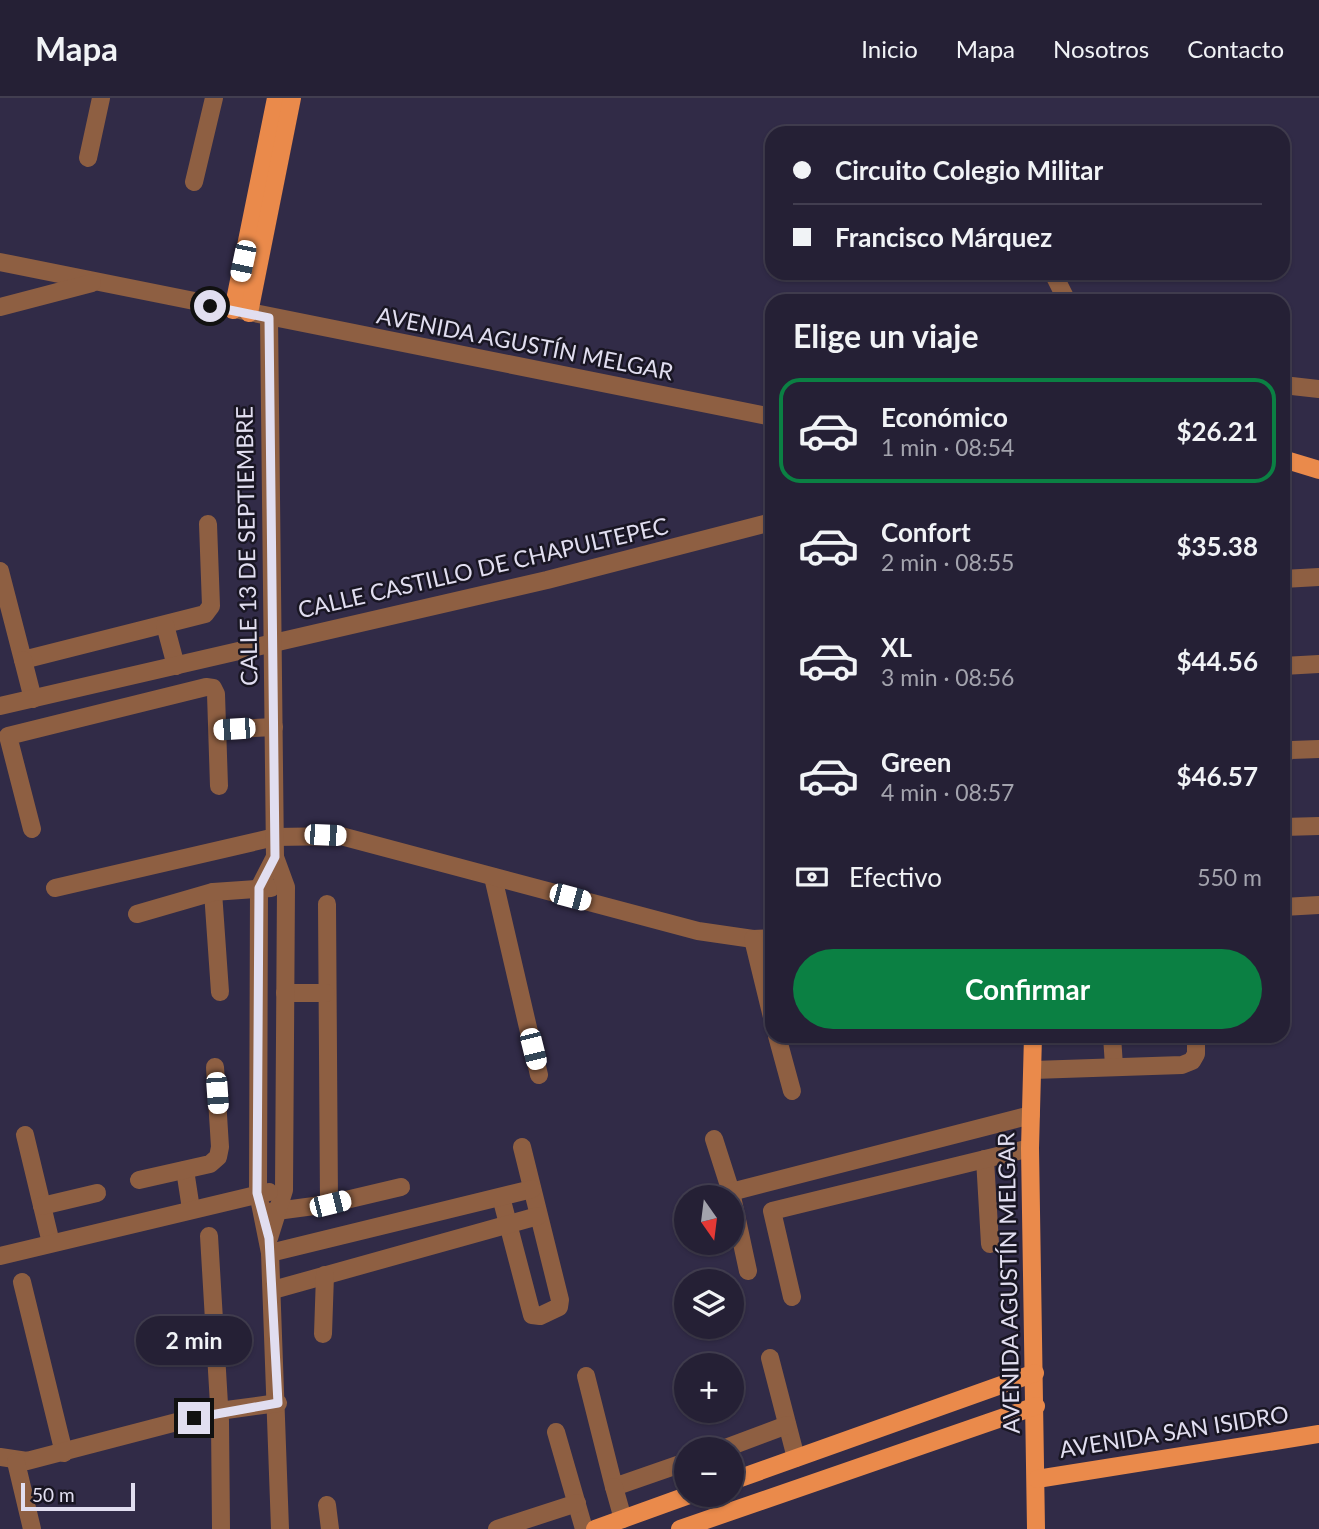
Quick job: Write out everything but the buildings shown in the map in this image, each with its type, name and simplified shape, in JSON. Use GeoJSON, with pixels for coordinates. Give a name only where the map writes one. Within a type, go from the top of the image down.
{"type":"FeatureCollection","features":[{"type":"Feature","properties":{"kind":"main road"},"geometry":{"type":"LineString","coordinates":[[241,312],[276,98]]}},
{"type":"Feature","properties":{"kind":"main road"},"geometry":{"type":"LineString","coordinates":[[241,312],[292,98]]}},
{"type":"Feature","properties":{"kind":"main road"},"geometry":{"type":"LineString","coordinates":[[1290,461],[1319,470]]}},
{"type":"Feature","properties":{"kind":"main road","name":"AVENIDA AGUSTÍN MELGAR"},"geometry":{"type":"LineString","coordinates":[[1033,1043],[1030,1148],[1036,1529]]}},
{"type":"Feature","properties":{"kind":"main road"},"geometry":{"type":"LineString","coordinates":[[744,1477],[1035,1373]]}},
{"type":"Feature","properties":{"kind":"main road"},"geometry":{"type":"LineString","coordinates":[[680,1529],[1036,1406]]}},
{"type":"Feature","properties":{"kind":"main road","name":"AVENIDA SAN ISIDRO"},"geometry":{"type":"LineString","coordinates":[[1037,1479],[1319,1434]]}},
{"type":"Feature","properties":{"kind":"main road"},"geometry":{"type":"LineString","coordinates":[[595,1529],[674,1501]]}},
{"type":"Feature","properties":{"kind":"street"},"geometry":{"type":"LineString","coordinates":[[88,158],[101,98]]}},
{"type":"Feature","properties":{"kind":"street"},"geometry":{"type":"LineString","coordinates":[[194,181],[214,98]]}},
{"type":"Feature","properties":{"kind":"street","name":"AVENIDA AGUSTÍN MELGAR"},"geometry":{"type":"LineString","coordinates":[[5,266],[765,416]]}},
{"type":"Feature","properties":{"kind":"street"},"geometry":{"type":"LineString","coordinates":[[0,307],[95,282]]}},
{"type":"Feature","properties":{"kind":"street","name":"CALLE 13 DE SEPTIEMBRE"},"geometry":{"type":"LineString","coordinates":[[269,318],[275,857],[286,887],[284,1190],[270,1212],[280,1529]]}},
{"type":"Feature","properties":{"kind":"street"},"geometry":{"type":"LineString","coordinates":[[1290,386],[1319,389]]}},
{"type":"Feature","properties":{"kind":"street"},"geometry":{"type":"LineString","coordinates":[[23,660],[205,614],[211,606],[208,524]]}},
{"type":"Feature","properties":{"kind":"street","name":"CALLE CASTILLO DE CHAPULTEPEC"},"geometry":{"type":"LineString","coordinates":[[0,709],[33,699],[547,580],[765,524]]}},
{"type":"Feature","properties":{"kind":"street"},"geometry":{"type":"LineString","coordinates":[[0,571],[33,699]]}},
{"type":"Feature","properties":{"kind":"street"},"geometry":{"type":"LineString","coordinates":[[1290,579],[1319,578]]}},
{"type":"Feature","properties":{"kind":"street"},"geometry":{"type":"LineString","coordinates":[[165,625],[176,666]]}},
{"type":"Feature","properties":{"kind":"street"},"geometry":{"type":"LineString","coordinates":[[1290,666],[1319,664]]}},
{"type":"Feature","properties":{"kind":"street"},"geometry":{"type":"LineString","coordinates":[[8,736],[206,687],[215,691],[219,786]]}},
{"type":"Feature","properties":{"kind":"street"},"geometry":{"type":"LineString","coordinates":[[0,709],[32,829]]}},
{"type":"Feature","properties":{"kind":"street"},"geometry":{"type":"LineString","coordinates":[[218,730],[274,727]]}},
{"type":"Feature","properties":{"kind":"street"},"geometry":{"type":"LineString","coordinates":[[1290,750],[1319,749]]}},
{"type":"Feature","properties":{"kind":"street"},"geometry":{"type":"LineString","coordinates":[[1290,827],[1319,825]]}},
{"type":"Feature","properties":{"kind":"street"},"geometry":{"type":"LineString","coordinates":[[55,888],[275,837],[341,836],[698,931],[765,938]]}},
{"type":"Feature","properties":{"kind":"street","name":"CALLE 13 DE SEPTIEMBRE"},"geometry":{"type":"LineString","coordinates":[[270,1212],[257,1193],[259,888],[275,857]]}},
{"type":"Feature","properties":{"kind":"street"},"geometry":{"type":"LineString","coordinates":[[493,877],[540,1075]]}},
{"type":"Feature","properties":{"kind":"street"},"geometry":{"type":"LineString","coordinates":[[138,914],[214,892],[286,887]]}},
{"type":"Feature","properties":{"kind":"street"},"geometry":{"type":"LineString","coordinates":[[214,892],[220,992]]}},
{"type":"Feature","properties":{"kind":"street"},"geometry":{"type":"LineString","coordinates":[[327,904],[330,1204]]}},
{"type":"Feature","properties":{"kind":"street"},"geometry":{"type":"LineString","coordinates":[[1290,907],[1319,905]]}},
{"type":"Feature","properties":{"kind":"street"},"geometry":{"type":"LineString","coordinates":[[753,939],[765,986]]}},
{"type":"Feature","properties":{"kind":"street"},"geometry":{"type":"LineString","coordinates":[[285,993],[326,993]]}},
{"type":"Feature","properties":{"kind":"street"},"geometry":{"type":"LineString","coordinates":[[779,1043],[792,1091]]}},
{"type":"Feature","properties":{"kind":"street"},"geometry":{"type":"LineString","coordinates":[[1112,1043],[1114,1066]]}},
{"type":"Feature","properties":{"kind":"street"},"geometry":{"type":"LineString","coordinates":[[1033,1070],[1182,1065],[1192,1062],[1196,1054],[1196,1043]]}},
{"type":"Feature","properties":{"kind":"street"},"geometry":{"type":"LineString","coordinates":[[139,1180],[210,1164],[218,1157],[220,1147],[215,1067]]}},
{"type":"Feature","properties":{"kind":"street"},"geometry":{"type":"LineString","coordinates":[[744,1189],[1031,1115]]}},
{"type":"Feature","properties":{"kind":"street"},"geometry":{"type":"LineString","coordinates":[[25,1135],[51,1244]]}},
{"type":"Feature","properties":{"kind":"street"},"geometry":{"type":"LineString","coordinates":[[714,1139],[729,1185]]}},
{"type":"Feature","properties":{"kind":"street"},"geometry":{"type":"LineString","coordinates":[[501,1197],[532,1315],[540,1316],[559,1307],[560,1300],[522,1147]]}},
{"type":"Feature","properties":{"kind":"street"},"geometry":{"type":"LineString","coordinates":[[772,1211],[1030,1148]]}},
{"type":"Feature","properties":{"kind":"street"},"geometry":{"type":"LineString","coordinates":[[985,1159],[990,1244]]}},
{"type":"Feature","properties":{"kind":"street"},"geometry":{"type":"LineString","coordinates":[[185,1170],[191,1209]]}},
{"type":"Feature","properties":{"kind":"street"},"geometry":{"type":"LineString","coordinates":[[765,1183],[792,1297]]}},
{"type":"Feature","properties":{"kind":"street"},"geometry":{"type":"LineString","coordinates":[[270,1212],[330,1204],[401,1187]]}},
{"type":"Feature","properties":{"kind":"street"},"geometry":{"type":"LineString","coordinates":[[270,1246],[532,1189]]}},
{"type":"Feature","properties":{"kind":"street"},"geometry":{"type":"LineString","coordinates":[[0,1256],[257,1193],[284,1190]]}},
{"type":"Feature","properties":{"kind":"street"},"geometry":{"type":"LineString","coordinates":[[42,1206],[97,1193]]}},
{"type":"Feature","properties":{"kind":"street"},"geometry":{"type":"LineString","coordinates":[[273,1290],[538,1216]]}},
{"type":"Feature","properties":{"kind":"street"},"geometry":{"type":"LineString","coordinates":[[209,1236],[219,1411],[220,1529]]}},
{"type":"Feature","properties":{"kind":"street"},"geometry":{"type":"LineString","coordinates":[[744,1252],[748,1271]]}},
{"type":"Feature","properties":{"kind":"street"},"geometry":{"type":"LineString","coordinates":[[323,1334],[325,1275]]}},
{"type":"Feature","properties":{"kind":"street"},"geometry":{"type":"LineString","coordinates":[[22,1282],[64,1453]]}},
{"type":"Feature","properties":{"kind":"street"},"geometry":{"type":"LineString","coordinates":[[770,1358],[796,1458]]}},
{"type":"Feature","properties":{"kind":"street"},"geometry":{"type":"LineString","coordinates":[[586,1376],[623,1519]]}},
{"type":"Feature","properties":{"kind":"street"},"geometry":{"type":"LineString","coordinates":[[32,1529],[8,1460],[64,1453],[219,1411],[278,1403]]}},
{"type":"Feature","properties":{"kind":"street"},"geometry":{"type":"LineString","coordinates":[[744,1441],[787,1425]]}},
{"type":"Feature","properties":{"kind":"street"},"geometry":{"type":"LineString","coordinates":[[556,1432],[584,1529]]}},
{"type":"Feature","properties":{"kind":"street"},"geometry":{"type":"LineString","coordinates":[[614,1487],[674,1466]]}},
{"type":"Feature","properties":{"kind":"street"},"geometry":{"type":"LineString","coordinates":[[497,1529],[577,1503]]}},
{"type":"Feature","properties":{"kind":"street"},"geometry":{"type":"LineString","coordinates":[[327,1505],[330,1529]]}},
{"type":"Feature","properties":{"kind":"route"},"geometry":{"type":"LineString","coordinates":[[194,1418],[219,1411],[278,1403],[269,1238],[257,1193],[259,888],[275,857],[269,318],[210,306]]}}]}
